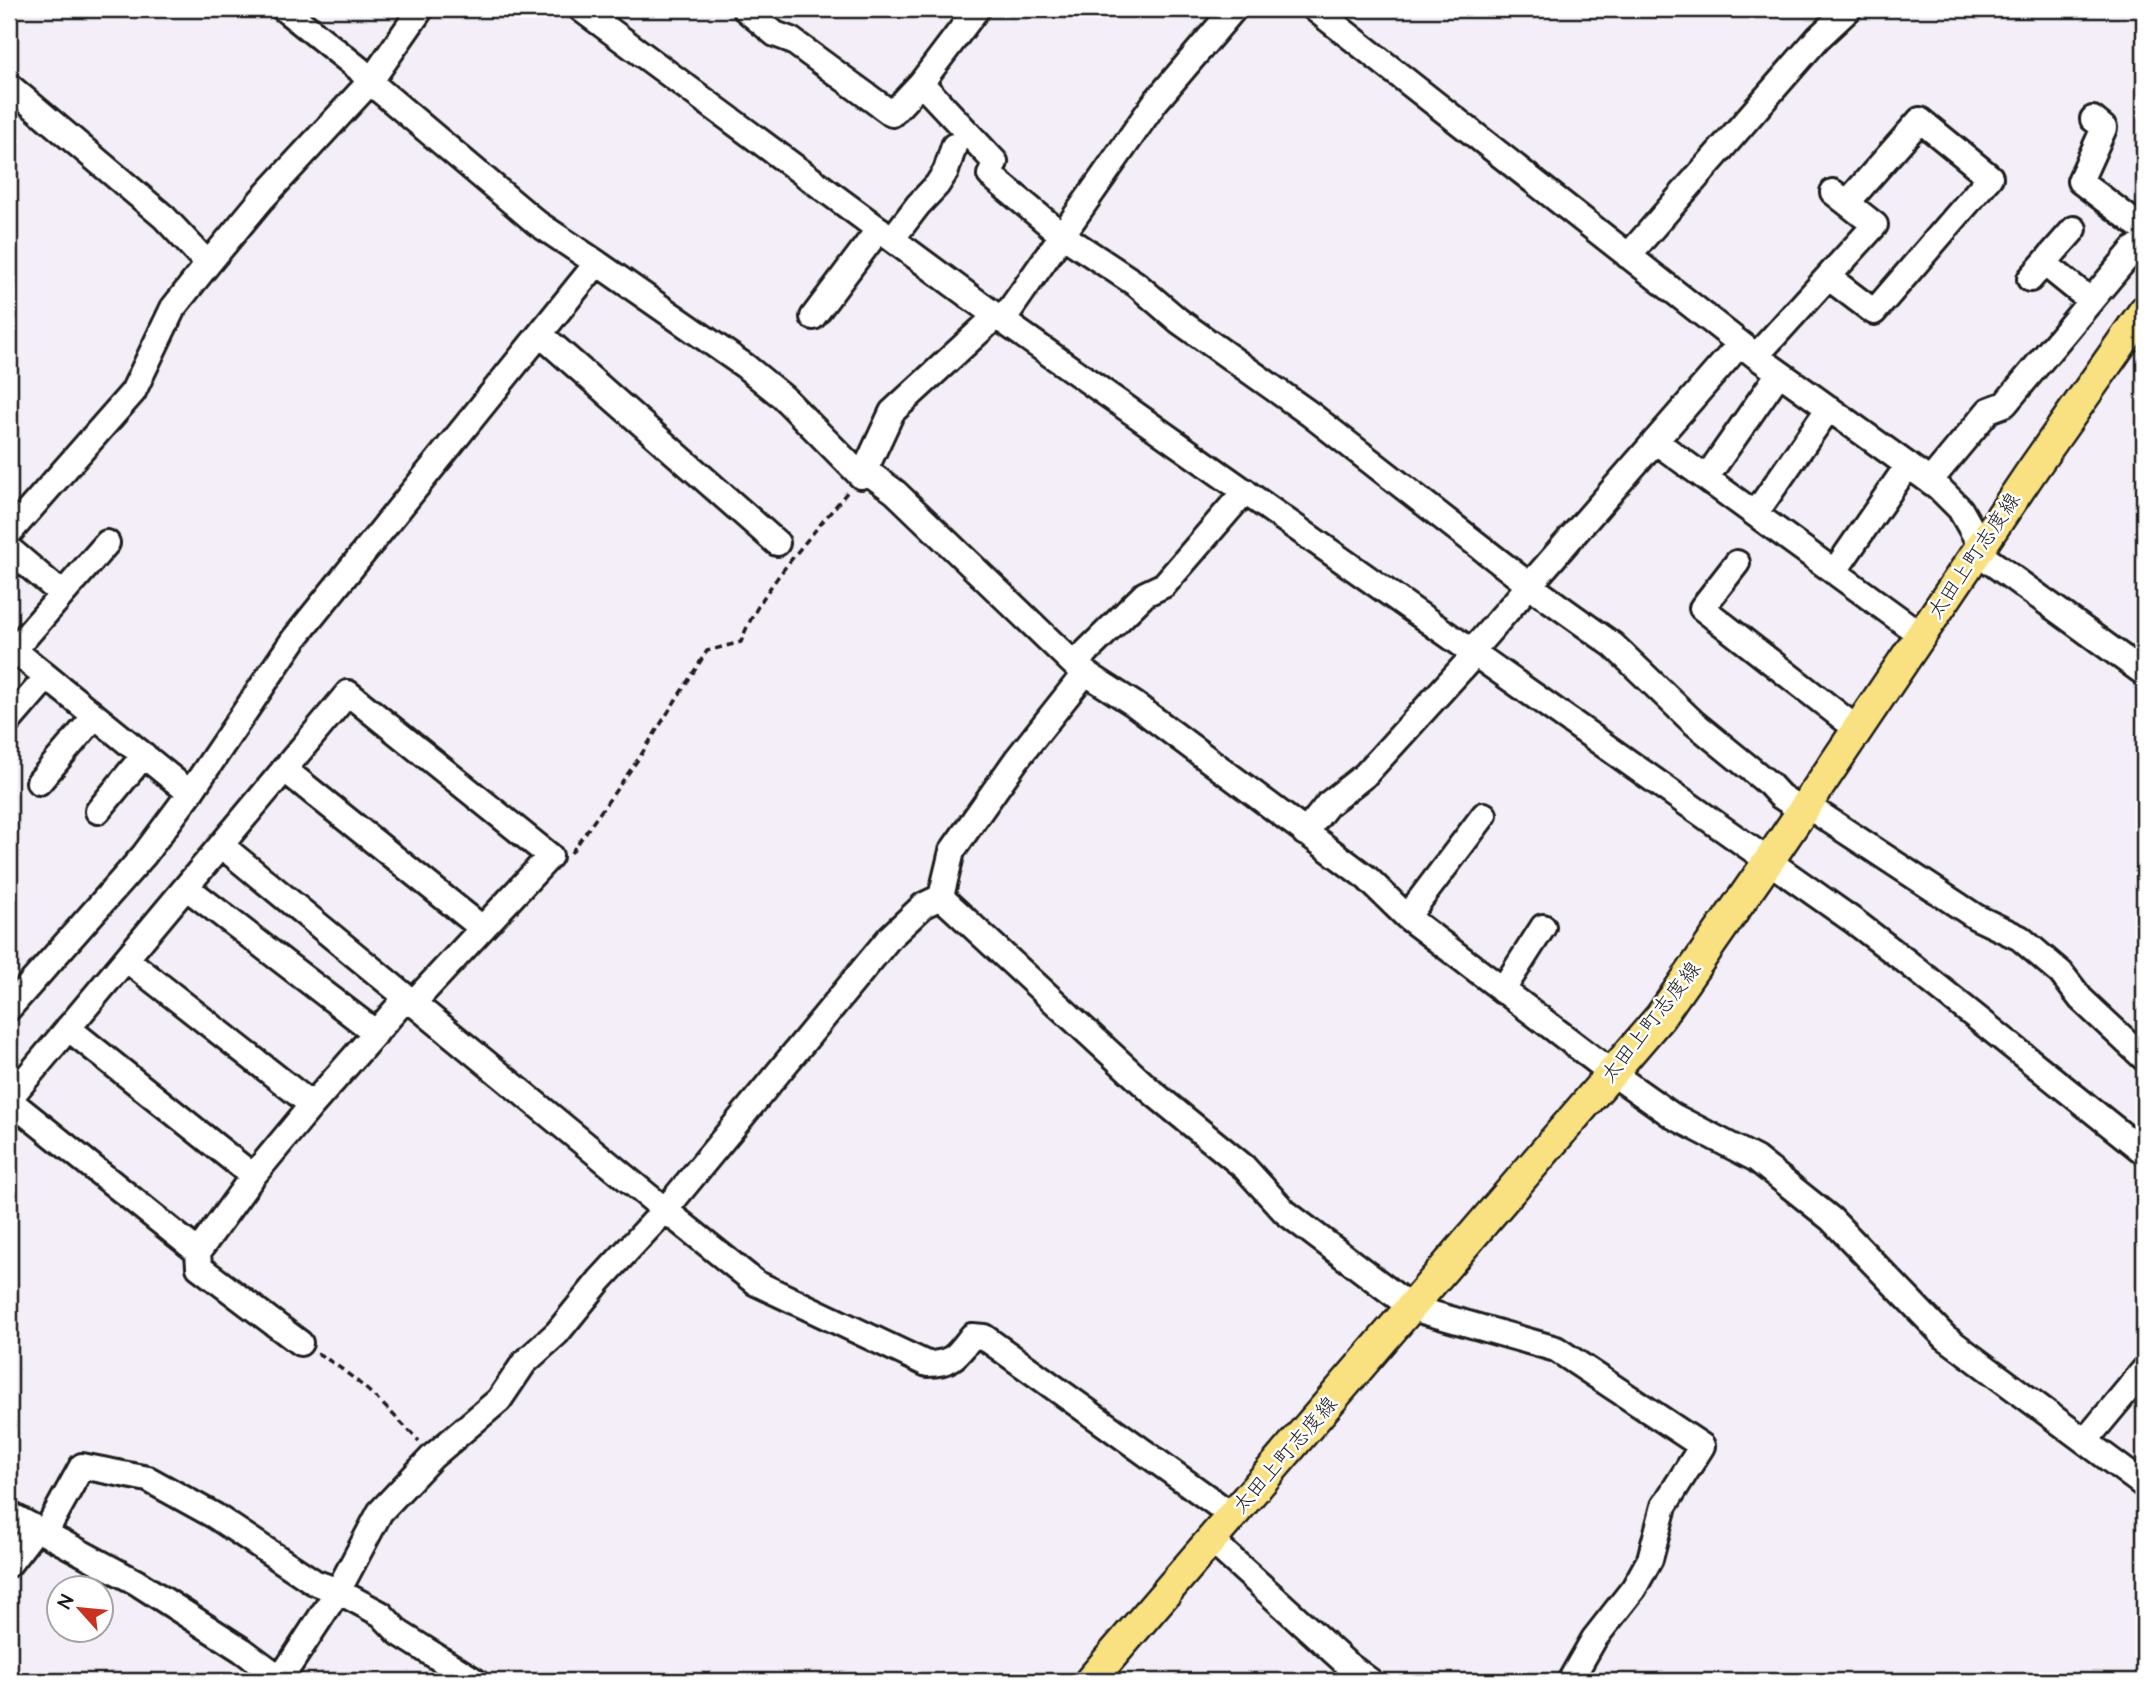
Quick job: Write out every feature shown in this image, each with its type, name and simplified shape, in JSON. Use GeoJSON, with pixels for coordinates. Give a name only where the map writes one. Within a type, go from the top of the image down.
{"type":"FeatureCollection","features":[{"type":"Feature","properties":{"kind":"main road","name":"太田上町志度線"},"geometry":{"type":"LineString","coordinates":[[1090,1681],[1660,1017],[2144,311]]}},
{"type":"Feature","properties":{"kind":"street"},"geometry":{"type":"LineString","coordinates":[[284,9],[359,69],[370,82],[537,223],[745,366],[783,397],[861,475]]}},
{"type":"Feature","properties":{"kind":"street"},"geometry":{"type":"LineString","coordinates":[[9,533],[133,392],[173,308],[261,200],[370,82],[421,9]]}},
{"type":"Feature","properties":{"kind":"street"},"geometry":{"type":"LineString","coordinates":[[581,9],[999,318],[1855,922],[2144,1152]]}},
{"type":"Feature","properties":{"kind":"street"},"geometry":{"type":"LineString","coordinates":[[746,9],[775,34],[791,40],[892,114],[921,83],[977,9]]}},
{"type":"Feature","properties":{"kind":"street"},"geometry":{"type":"LineString","coordinates":[[1234,9],[1156,101],[1062,235],[999,318],[892,412],[865,470],[895,492],[1079,668],[1134,704],[1367,878],[1407,917],[1612,1073],[1673,1115],[1756,1159],[1831,1219],[1945,1337],[2144,1485]]}},
{"type":"Feature","properties":{"kind":"street"},"geometry":{"type":"LineString","coordinates":[[1315,9],[1748,350],[1930,481],[1960,509],[1979,549],[2144,673]]}},
{"type":"Feature","properties":{"kind":"street"},"geometry":{"type":"LineString","coordinates":[[1629,256],[1818,38],[1849,9]]}},
{"type":"Feature","properties":{"kind":"street"},"geometry":{"type":"LineString","coordinates":[[921,83],[995,162],[990,175],[1062,235],[1136,284],[1179,321],[1310,414],[1529,585],[1613,645],[1693,722],[1780,796],[1805,808],[1976,917],[2020,938],[2060,973],[2081,999],[2144,1058]]}},
{"type":"Feature","properties":{"kind":"street"},"geometry":{"type":"LineString","coordinates":[[9,86],[164,217],[208,264]]}},
{"type":"Feature","properties":{"kind":"street"},"geometry":{"type":"LineString","coordinates":[[2092,119],[2104,128],[2080,181],[2144,230]]}},
{"type":"Feature","properties":{"kind":"street"},"geometry":{"type":"LineString","coordinates":[[1305,833],[1328,804],[1365,775],[1655,441],[1828,276],[1875,225],[1840,197],[1920,120],[1990,177],[1874,312],[1828,276]]}},
{"type":"Feature","properties":{"kind":"street"},"geometry":{"type":"LineString","coordinates":[[813,317],[886,234],[937,185],[946,171],[954,146]]}},
{"type":"Feature","properties":{"kind":"street"},"geometry":{"type":"LineString","coordinates":[[2074,229],[2037,271],[2091,301]]}},
{"type":"Feature","properties":{"kind":"street"},"geometry":{"type":"LineString","coordinates":[[1930,481],[1989,410],[2005,404],[2134,249],[2144,257]]}},
{"type":"Feature","properties":{"kind":"street"},"geometry":{"type":"LineString","coordinates":[[9,1009],[144,855],[190,793],[294,639],[597,263]]}},
{"type":"Feature","properties":{"kind":"street"},"geometry":{"type":"LineString","coordinates":[[540,334],[777,543]]}},
{"type":"Feature","properties":{"kind":"street"},"geometry":{"type":"LineString","coordinates":[[1706,478],[1779,373]]}},
{"type":"Feature","properties":{"kind":"street"},"geometry":{"type":"LineString","coordinates":[[1755,514],[1829,408]]}},
{"type":"Feature","properties":{"kind":"street"},"geometry":{"type":"LineString","coordinates":[[1655,441],[1921,635]]}},
{"type":"Feature","properties":{"kind":"street"},"geometry":{"type":"LineString","coordinates":[[1834,572],[1908,465]]}},
{"type":"Feature","properties":{"kind":"street"},"geometry":{"type":"LineString","coordinates":[[941,897],[952,851],[1079,668],[1145,594],[1164,585],[1245,491]]}},
{"type":"Feature","properties":{"kind":"street"},"geometry":{"type":"LineString","coordinates":[[107,543],[11,648],[190,793]]}},
{"type":"Feature","properties":{"kind":"street"},"geometry":{"type":"LineString","coordinates":[[9,549],[62,594]]}},
{"type":"Feature","properties":{"kind":"street"},"geometry":{"type":"LineString","coordinates":[[1737,563],[1702,608],[1857,729]]}},
{"type":"Feature","properties":{"kind":"street"},"geometry":{"type":"LineString","coordinates":[[9,721],[47,677]]}},
{"type":"Feature","properties":{"kind":"street"},"geometry":{"type":"LineString","coordinates":[[198,1252],[9,1099],[348,693],[550,856],[414,1002],[400,1005],[253,1176],[198,1252],[199,1267],[300,1343]]}},
{"type":"Feature","properties":{"kind":"street"},"geometry":{"type":"LineString","coordinates":[[39,782],[95,716]]}},
{"type":"Feature","properties":{"kind":"street"},"geometry":{"type":"LineString","coordinates":[[98,811],[144,755]]}},
{"type":"Feature","properties":{"kind":"street"},"geometry":{"type":"LineString","coordinates":[[284,769],[482,928]]}},
{"type":"Feature","properties":{"kind":"street"},"geometry":{"type":"LineString","coordinates":[[1407,917],[1484,816]]}},
{"type":"Feature","properties":{"kind":"street"},"geometry":{"type":"LineString","coordinates":[[221,845],[756,1283],[927,1364],[943,1364],[954,1358],[972,1336],[984,1337],[1233,1516]]}},
{"type":"Feature","properties":{"kind":"street"},"geometry":{"type":"LineString","coordinates":[[186,887],[376,1033]]}},
{"type":"Feature","properties":{"kind":"street"},"geometry":{"type":"LineString","coordinates":[[9,1514],[136,1582],[242,1650],[281,1680],[338,1591],[380,1512],[433,1456],[499,1401],[524,1363],[556,1333],[600,1280],[666,1210],[890,937],[924,905],[941,897]]}},
{"type":"Feature","properties":{"kind":"street"},"geometry":{"type":"LineString","coordinates":[[941,897],[1152,1092],[1244,1167],[1286,1212],[1412,1308],[1556,1349],[1702,1446],[1664,1506],[1650,1559],[1634,1588],[1594,1639],[1570,1681]]}},
{"type":"Feature","properties":{"kind":"street"},"geometry":{"type":"LineString","coordinates":[[1502,991],[1543,927]]}},
{"type":"Feature","properties":{"kind":"street"},"geometry":{"type":"LineString","coordinates":[[126,959],[312,1105]]}},
{"type":"Feature","properties":{"kind":"street"},"geometry":{"type":"LineString","coordinates":[[68,1028],[253,1176]]}},
{"type":"Feature","properties":{"kind":"street"},"geometry":{"type":"LineString","coordinates":[[2085,1441],[2144,1370]]}},
{"type":"Feature","properties":{"kind":"street"},"geometry":{"type":"LineString","coordinates":[[9,1564],[41,1531],[82,1466],[148,1479],[215,1516],[314,1582],[338,1591],[381,1614],[399,1633],[475,1681]]}},
{"type":"Feature","properties":{"kind":"street"},"geometry":{"type":"LineString","coordinates":[[1212,1541],[1347,1664],[1370,1681]]}},
{"type":"Feature","properties":{"kind":"path"},"geometry":{"type":"LineString","coordinates":[[569,855],[639,758],[707,651],[741,642],[748,620],[861,475]]}},
{"type":"Feature","properties":{"kind":"path"},"geometry":{"type":"LineString","coordinates":[[300,1343],[332,1362],[374,1395],[433,1456]]}}]}
